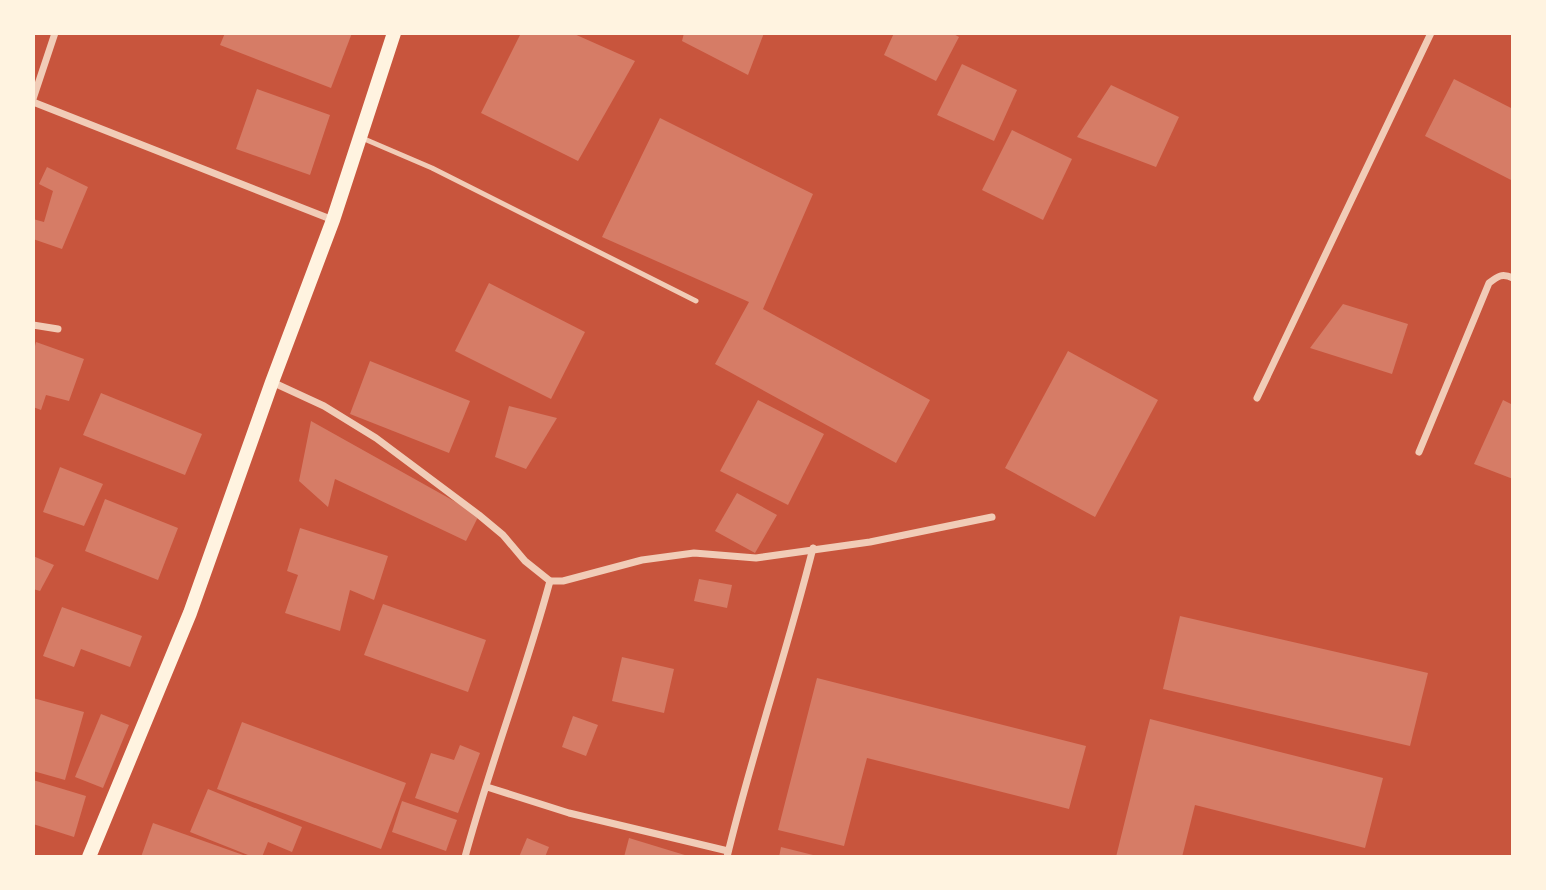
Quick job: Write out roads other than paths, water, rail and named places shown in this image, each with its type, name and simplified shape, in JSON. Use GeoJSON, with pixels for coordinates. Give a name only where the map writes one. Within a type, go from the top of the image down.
{"type":"FeatureCollection","features":[{"type":"Feature","properties":{"kind":"main road"},"geometry":{"type":"LineString","coordinates":[[89,857],[190,613],[333,220],[394,33]]}},
{"type":"Feature","properties":{"kind":"street"},"geometry":{"type":"LineString","coordinates":[[55,33],[33,100],[333,220]]}},
{"type":"Feature","properties":{"kind":"street"},"geometry":{"type":"LineString","coordinates":[[1257,398],[1430,33]]}},
{"type":"Feature","properties":{"kind":"street"},"geometry":{"type":"LineString","coordinates":[[1419,452],[1489,283],[1499,275],[1505,274],[1513,278]]}},
{"type":"Feature","properties":{"kind":"street"},"geometry":{"type":"LineString","coordinates":[[33,325],[58,329]]}},
{"type":"Feature","properties":{"kind":"street"},"geometry":{"type":"LineString","coordinates":[[272,382],[324,406],[376,438],[479,515],[503,536],[525,561],[550,581],[563,582],[642,560],[694,553],[756,558],[870,541],[992,517]]}},
{"type":"Feature","properties":{"kind":"street"},"geometry":{"type":"LineString","coordinates":[[487,787],[569,813],[728,854],[813,548]]}},
{"type":"Feature","properties":{"kind":"street"},"geometry":{"type":"LineString","coordinates":[[465,857],[550,581]]}},
{"type":"Feature","properties":{"kind":"lane"},"geometry":{"type":"LineString","coordinates":[[359,137],[432,168],[696,301]]}}]}
